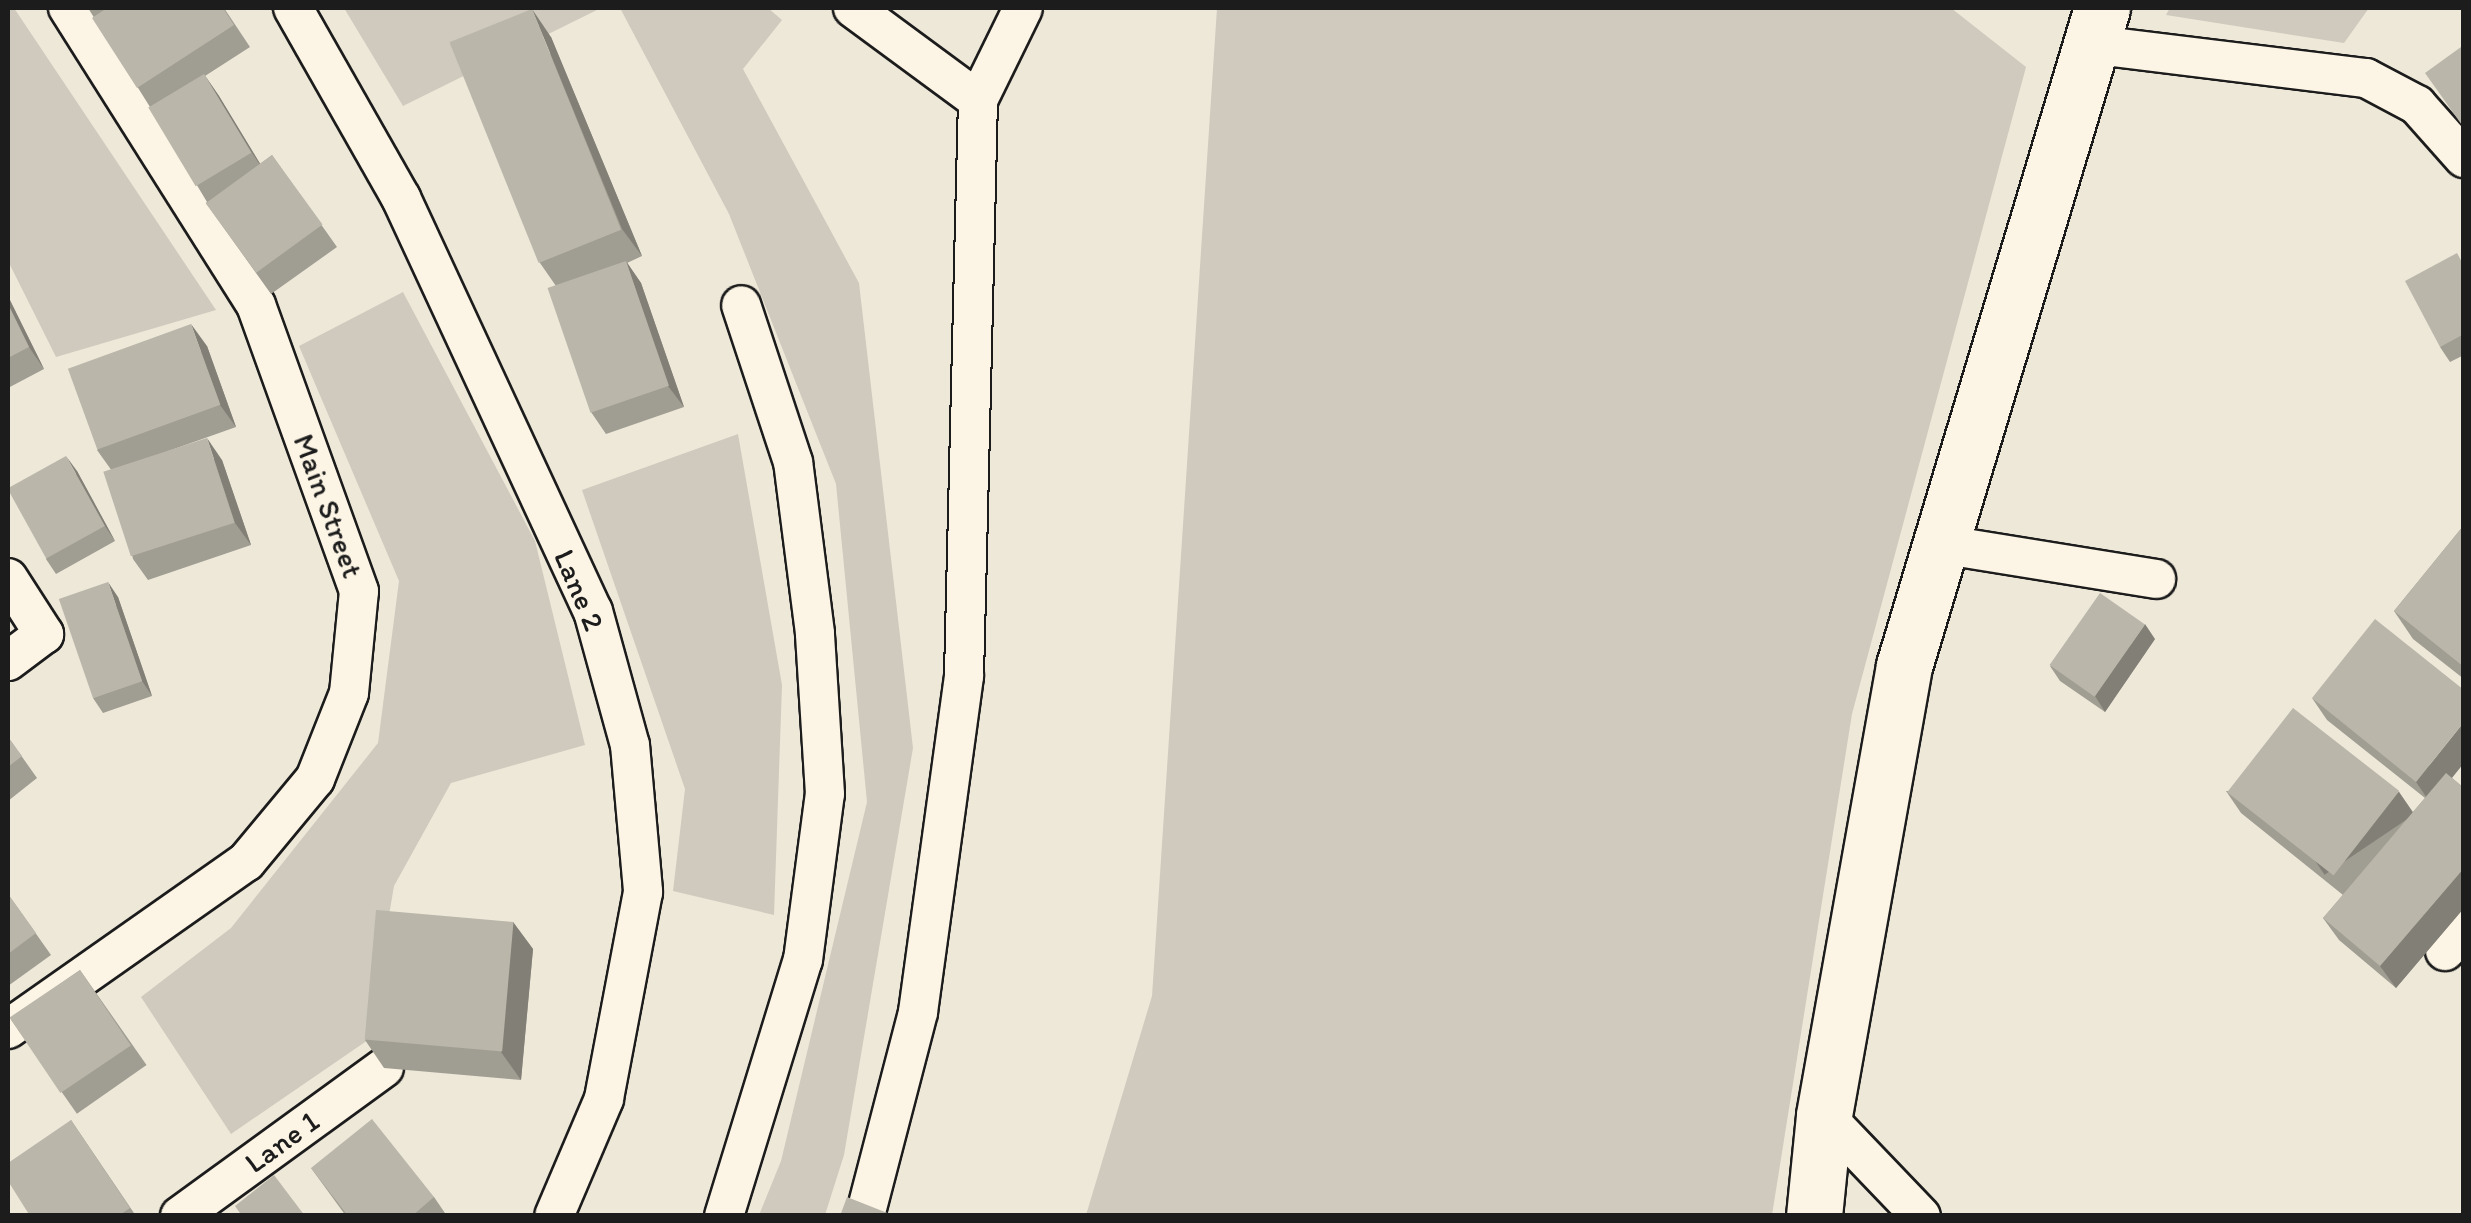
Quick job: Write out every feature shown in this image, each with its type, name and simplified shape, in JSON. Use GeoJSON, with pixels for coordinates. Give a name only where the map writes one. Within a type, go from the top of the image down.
{"type":"FeatureCollection","features":[{"type":"Feature","properties":{"kind":"street","name":"Main Street"},"geometry":{"type":"LineString","coordinates":[[8,1029],[246,862],[315,779],[349,694],[359,591],[256,305],[68,8]]}},
{"type":"Feature","properties":{"kind":"street","name":"Lane 2"},"geometry":{"type":"LineString","coordinates":[[293,8],[401,198],[593,612],[630,745],[644,892],[604,1099],[554,1216]]}},
{"type":"Feature","properties":{"kind":"street"},"geometry":{"type":"LineString","coordinates":[[853,8],[978,100]]}},
{"type":"Feature","properties":{"kind":"street"},"geometry":{"type":"LineString","coordinates":[[865,1216],[918,1012],[964,676],[978,100],[1023,8]]}},
{"type":"Feature","properties":{"kind":"street"},"geometry":{"type":"LineString","coordinates":[[1814,1216],[1824,1114],[1904,666],[2095,26],[2366,78],[2418,105],[2464,158]]}},
{"type":"Feature","properties":{"kind":"street"},"geometry":{"type":"LineString","coordinates":[[724,1216],[803,960],[825,794],[815,633],[794,462],[741,305]]}},
{"type":"Feature","properties":{"kind":"street"},"geometry":{"type":"LineString","coordinates":[[1940,544],[2156,579]]}},
{"type":"Feature","properties":{"kind":"street"},"geometry":{"type":"LineString","coordinates":[[8,578],[44,634],[8,662]]}},
{"type":"Feature","properties":{"kind":"street","name":"Lane 1"},"geometry":{"type":"LineString","coordinates":[[180,1216],[384,1068]]}},
{"type":"Feature","properties":{"kind":"street"},"geometry":{"type":"LineString","coordinates":[[1824,1114],[1920,1216]]}},
{"type":"Feature","properties":{"kind":"shaded area"},"geometry":{"type":"Polygon","coordinates":[[[8,8],[14,8],[216,310],[56,357],[8,261],[8,8]]]}},
{"type":"Feature","properties":{"kind":"shaded area"},"geometry":{"type":"Polygon","coordinates":[[[344,8],[601,8],[403,106],[344,8]]]}},
{"type":"Feature","properties":{"kind":"shaded area"},"geometry":{"type":"Polygon","coordinates":[[[620,8],[768,8],[782,20],[743,69],[859,283],[913,748],[844,1155],[825,1215],[759,1215],[781,1161],[867,802],[836,484],[729,214],[620,8]]]}},
{"type":"Feature","properties":{"kind":"shaded area"},"geometry":{"type":"Polygon","coordinates":[[[1217,8],[1951,8],[2026,67],[1852,714],[1772,1215],[1086,1215],[1152,996],[1217,8]]]}},
{"type":"Feature","properties":{"kind":"shaded area"},"geometry":{"type":"Polygon","coordinates":[[[2170,8],[2369,8],[2344,43],[2166,15],[2170,8]]]}},
{"type":"Feature","properties":{"kind":"shaded area"},"geometry":{"type":"Polygon","coordinates":[[[403,292],[535,541],[585,745],[451,783],[394,886],[368,1040],[231,1134],[141,997],[231,928],[378,743],[399,581],[299,346],[403,292]]]}},
{"type":"Feature","properties":{"kind":"shaded area"},"geometry":{"type":"Polygon","coordinates":[[[738,434],[782,685],[774,915],[673,891],[685,789],[582,490],[738,434]]]}},
{"type":"Feature","properties":{"kind":"building"},"geometry":{"type":"Polygon","coordinates":[[[107,8],[223,8],[234,25],[137,88],[92,18],[107,8]]]}},
{"type":"Feature","properties":{"kind":"building"},"geometry":{"type":"Polygon","coordinates":[[[532,9],[621,230],[539,263],[449,42],[532,9]]]}},
{"type":"Feature","properties":{"kind":"building"},"geometry":{"type":"Polygon","coordinates":[[[2461,47],[2464,50],[2464,128],[2425,73],[2461,47]]]}},
{"type":"Feature","properties":{"kind":"building"},"geometry":{"type":"Polygon","coordinates":[[[204,74],[251,153],[196,186],[148,107],[204,74]]]}},
{"type":"Feature","properties":{"kind":"building"},"geometry":{"type":"Polygon","coordinates":[[[272,155],[323,225],[256,273],[206,203],[272,155]]]}},
{"type":"Feature","properties":{"kind":"building"},"geometry":{"type":"Polygon","coordinates":[[[2457,253],[2464,266],[2464,334],[2440,347],[2405,281],[2457,253]]]}},
{"type":"Feature","properties":{"kind":"building"},"geometry":{"type":"Polygon","coordinates":[[[626,261],[669,386],[590,413],[548,288],[626,261]]]}},
{"type":"Feature","properties":{"kind":"building"},"geometry":{"type":"Polygon","coordinates":[[[8,304],[29,347],[8,358],[8,304]]]}},
{"type":"Feature","properties":{"kind":"building"},"geometry":{"type":"Polygon","coordinates":[[[191,324],[220,405],[97,450],[68,369],[191,324]]]}},
{"type":"Feature","properties":{"kind":"building"},"geometry":{"type":"Polygon","coordinates":[[[207,438],[235,523],[131,556],[103,472],[207,438]]]}},
{"type":"Feature","properties":{"kind":"building"},"geometry":{"type":"Polygon","coordinates":[[[66,456],[105,526],[46,558],[8,488],[66,456]]]}},
{"type":"Feature","properties":{"kind":"building"},"geometry":{"type":"Polygon","coordinates":[[[2464,525],[2464,667],[2394,611],[2464,525]]]}},
{"type":"Feature","properties":{"kind":"building"},"geometry":{"type":"Polygon","coordinates":[[[108,582],[142,681],[93,698],[59,599],[108,582]]]}},
{"type":"Feature","properties":{"kind":"building"},"geometry":{"type":"Polygon","coordinates":[[[2100,593],[2145,625],[2095,697],[2050,665],[2100,593]]]}},
{"type":"Feature","properties":{"kind":"building"},"geometry":{"type":"Polygon","coordinates":[[[2375,619],[2464,690],[2464,722],[2416,782],[2312,698],[2375,619]]]}},
{"type":"Feature","properties":{"kind":"building"},"geometry":{"type":"Polygon","coordinates":[[[2293,708],[2399,791],[2334,875],[2227,792],[2293,708]]]}},
{"type":"Feature","properties":{"kind":"building"},"geometry":{"type":"Polygon","coordinates":[[[8,737],[22,756],[8,767],[8,737]]]}},
{"type":"Feature","properties":{"kind":"building"},"geometry":{"type":"Polygon","coordinates":[[[2446,773],[2464,788],[2464,868],[2380,966],[2323,918],[2446,773]]]}},
{"type":"Feature","properties":{"kind":"building"},"geometry":{"type":"Polygon","coordinates":[[[8,894],[36,933],[8,954],[8,894]]]}},
{"type":"Feature","properties":{"kind":"building"},"geometry":{"type":"Polygon","coordinates":[[[376,910],[513,922],[502,1052],[365,1040],[376,910]]]}},
{"type":"Feature","properties":{"kind":"building"},"geometry":{"type":"Polygon","coordinates":[[[80,970],[131,1045],[60,1093],[10,1018],[80,970]]]}},
{"type":"Feature","properties":{"kind":"building"},"geometry":{"type":"Polygon","coordinates":[[[372,1119],[434,1197],[412,1216],[348,1216],[311,1168],[372,1119]]]}},
{"type":"Feature","properties":{"kind":"building"},"geometry":{"type":"Polygon","coordinates":[[[71,1120],[130,1208],[118,1216],[30,1216],[8,1181],[8,1163],[71,1120]]]}},
{"type":"Feature","properties":{"kind":"building"},"geometry":{"type":"Polygon","coordinates":[[[274,1175],[305,1216],[242,1216],[235,1206],[274,1175]]]}},
{"type":"Feature","properties":{"kind":"building"},"geometry":{"type":"Polygon","coordinates":[[[847,1197],[895,1216],[840,1216],[847,1197]]]}}]}
